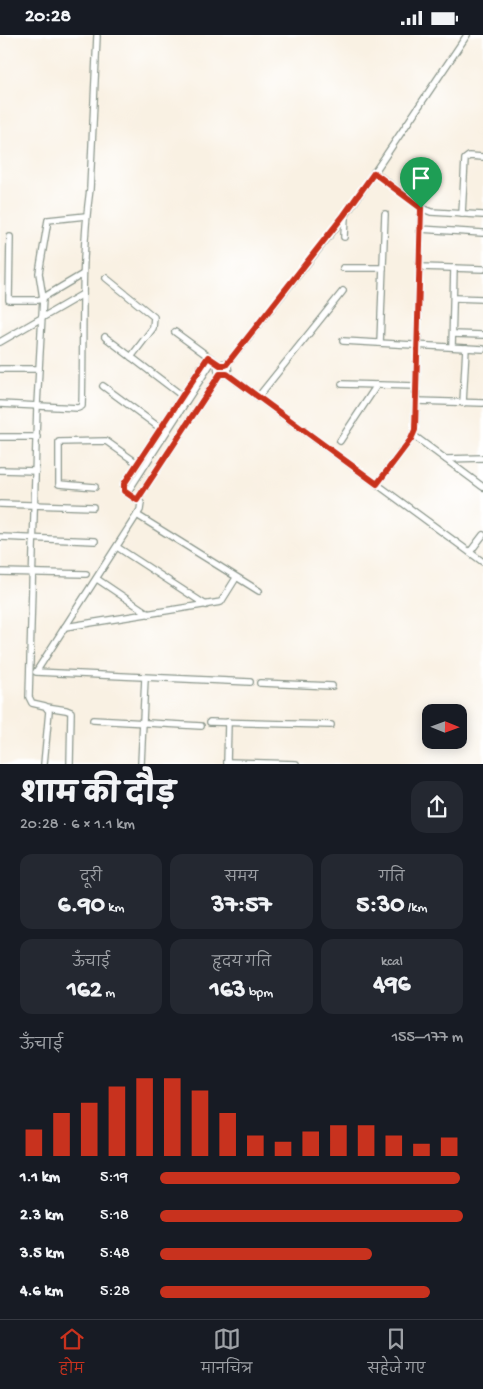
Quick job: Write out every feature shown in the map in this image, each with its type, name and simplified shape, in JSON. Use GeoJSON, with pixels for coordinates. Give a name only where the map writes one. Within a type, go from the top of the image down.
{"type":"FeatureCollection","features":[{"type":"Feature","properties":{"kind":"street"},"geometry":{"type":"LineString","coordinates":[[467,35],[344,215],[218,371],[258,397],[483,561]]}},
{"type":"Feature","properties":{"kind":"street"},"geometry":{"type":"LineString","coordinates":[[0,404],[78,408],[82,406],[83,274],[86,216],[90,189],[97,36]]}},
{"type":"Feature","properties":{"kind":"street"},"geometry":{"type":"LineString","coordinates":[[462,214],[465,159],[469,156],[483,157]]}},
{"type":"Feature","properties":{"kind":"street"},"geometry":{"type":"LineString","coordinates":[[374,173],[421,208],[435,213],[483,215]]}},
{"type":"Feature","properties":{"kind":"street"},"geometry":{"type":"LineString","coordinates":[[377,484],[413,435],[416,401],[421,208]]}},
{"type":"Feature","properties":{"kind":"street"},"geometry":{"type":"LineString","coordinates":[[380,343],[385,214]]}},
{"type":"Feature","properties":{"kind":"street"},"geometry":{"type":"LineString","coordinates":[[344,215],[344,237]]}},
{"type":"Feature","properties":{"kind":"street"},"geometry":{"type":"LineString","coordinates":[[70,764],[70,712],[66,709],[32,703],[28,697],[32,538],[37,405],[44,298],[40,273],[46,223],[50,219],[86,216]]}},
{"type":"Feature","properties":{"kind":"street"},"geometry":{"type":"LineString","coordinates":[[420,229],[483,233]]}},
{"type":"Feature","properties":{"kind":"street"},"geometry":{"type":"LineString","coordinates":[[10,237],[8,299],[12,301],[33,301],[44,298],[83,274]]}},
{"type":"Feature","properties":{"kind":"street"},"geometry":{"type":"LineString","coordinates":[[420,267],[483,269]]}},
{"type":"Feature","properties":{"kind":"street"},"geometry":{"type":"LineString","coordinates":[[343,268],[383,268]]}},
{"type":"Feature","properties":{"kind":"street"},"geometry":{"type":"LineString","coordinates":[[452,347],[454,268]]}},
{"type":"Feature","properties":{"kind":"street"},"geometry":{"type":"LineString","coordinates":[[106,278],[154,317],[153,328],[131,357]]}},
{"type":"Feature","properties":{"kind":"street"},"geometry":{"type":"LineString","coordinates":[[258,397],[343,291]]}},
{"type":"Feature","properties":{"kind":"street"},"geometry":{"type":"LineString","coordinates":[[0,342],[83,294]]}},
{"type":"Feature","properties":{"kind":"street"},"geometry":{"type":"LineString","coordinates":[[454,298],[483,299]]}},
{"type":"Feature","properties":{"kind":"street"},"geometry":{"type":"LineString","coordinates":[[137,500],[228,367],[211,358],[175,332]]}},
{"type":"Feature","properties":{"kind":"street"},"geometry":{"type":"LineString","coordinates":[[453,334],[483,335]]}},
{"type":"Feature","properties":{"kind":"street"},"geometry":{"type":"LineString","coordinates":[[105,337],[181,395]]}},
{"type":"Feature","properties":{"kind":"street"},"geometry":{"type":"LineString","coordinates":[[343,341],[483,349]]}},
{"type":"Feature","properties":{"kind":"street"},"geometry":{"type":"LineString","coordinates":[[463,403],[466,348]]}},
{"type":"Feature","properties":{"kind":"street"},"geometry":{"type":"LineString","coordinates":[[211,358],[181,395],[123,486],[127,493],[142,505],[118,547],[37,673],[250,682]]}},
{"type":"Feature","properties":{"kind":"street"},"geometry":{"type":"LineString","coordinates":[[127,493],[211,358]]}},
{"type":"Feature","properties":{"kind":"street"},"geometry":{"type":"LineString","coordinates":[[0,369],[39,369]]}},
{"type":"Feature","properties":{"kind":"street"},"geometry":{"type":"LineString","coordinates":[[342,383],[416,386]]}},
{"type":"Feature","properties":{"kind":"street"},"geometry":{"type":"LineString","coordinates":[[340,441],[377,385]]}},
{"type":"Feature","properties":{"kind":"street"},"geometry":{"type":"LineString","coordinates":[[103,386],[160,429]]}},
{"type":"Feature","properties":{"kind":"street"},"geometry":{"type":"LineString","coordinates":[[416,401],[483,403]]}},
{"type":"Feature","properties":{"kind":"street"},"geometry":{"type":"LineString","coordinates":[[413,435],[483,487]]}},
{"type":"Feature","properties":{"kind":"street"},"geometry":{"type":"LineString","coordinates":[[0,437],[37,437]]}},
{"type":"Feature","properties":{"kind":"street"},"geometry":{"type":"LineString","coordinates":[[95,487],[59,484],[59,442],[106,441],[137,463]]}},
{"type":"Feature","properties":{"kind":"street"},"geometry":{"type":"LineString","coordinates":[[446,459],[483,458]]}},
{"type":"Feature","properties":{"kind":"street"},"geometry":{"type":"LineString","coordinates":[[0,470],[36,471]]}},
{"type":"Feature","properties":{"kind":"street"},"geometry":{"type":"LineString","coordinates":[[0,504],[93,507]]}},
{"type":"Feature","properties":{"kind":"street"},"geometry":{"type":"LineString","coordinates":[[137,515],[258,591]]}},
{"type":"Feature","properties":{"kind":"street"},"geometry":{"type":"LineString","coordinates":[[470,552],[483,535]]}},
{"type":"Feature","properties":{"kind":"street"},"geometry":{"type":"LineString","coordinates":[[0,537],[95,541]]}},
{"type":"Feature","properties":{"kind":"street"},"geometry":{"type":"LineString","coordinates":[[118,547],[206,605]]}},
{"type":"Feature","properties":{"kind":"street"},"geometry":{"type":"LineString","coordinates":[[0,572],[86,574]]}},
{"type":"Feature","properties":{"kind":"street"},"geometry":{"type":"LineString","coordinates":[[65,627],[206,605],[224,600],[236,578]]}},
{"type":"Feature","properties":{"kind":"street"},"geometry":{"type":"LineString","coordinates":[[97,579],[149,614]]}},
{"type":"Feature","properties":{"kind":"street"},"geometry":{"type":"LineString","coordinates":[[141,764],[145,678]]}},
{"type":"Feature","properties":{"kind":"street"},"geometry":{"type":"LineString","coordinates":[[260,683],[332,686]]}},
{"type":"Feature","properties":{"kind":"street"},"geometry":{"type":"LineString","coordinates":[[44,764],[49,711],[47,707]]}},
{"type":"Feature","properties":{"kind":"street"},"geometry":{"type":"LineString","coordinates":[[93,720],[201,725]]}},
{"type":"Feature","properties":{"kind":"street"},"geometry":{"type":"LineString","coordinates":[[210,722],[331,725]]}},
{"type":"Feature","properties":{"kind":"street"},"geometry":{"type":"LineString","coordinates":[[228,722],[227,763],[296,764]]}},
{"type":"Feature","properties":{"kind":"route"},"geometry":{"type":"LineString","coordinates":[[374,173],[421,208],[415,430],[411,439],[377,484],[227,374],[220,374],[137,500],[124,491],[124,484],[187,386],[208,357],[220,365],[223,363],[226,365],[344,215],[374,173]]}}]}
